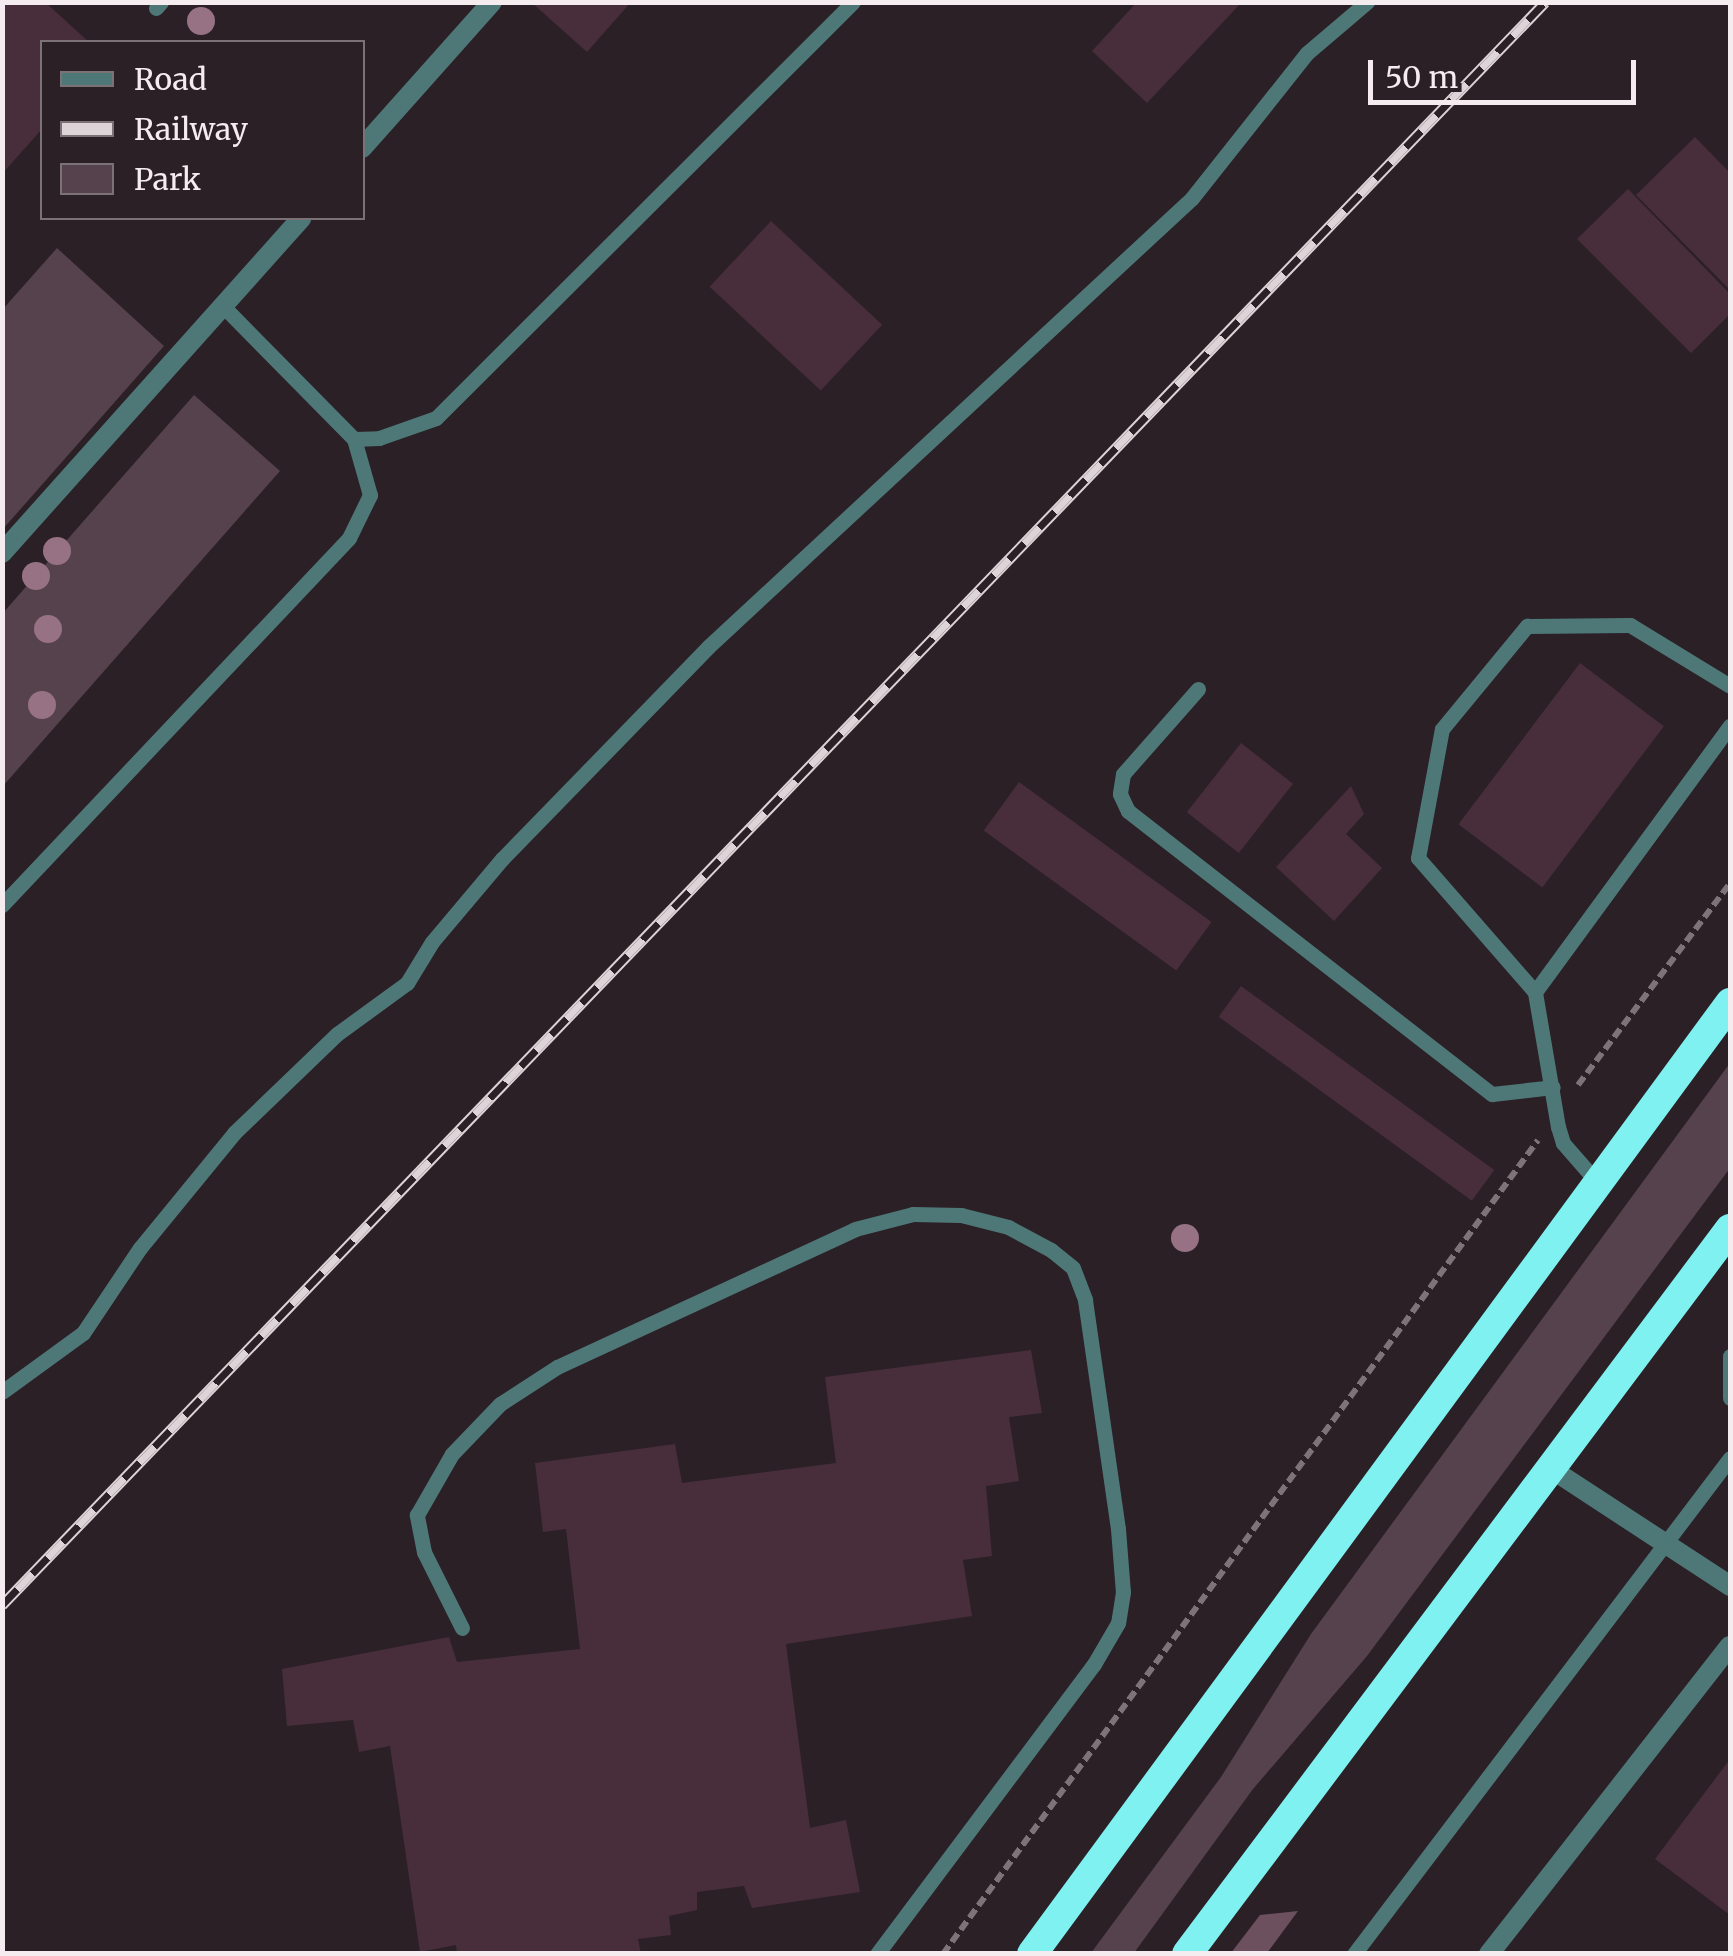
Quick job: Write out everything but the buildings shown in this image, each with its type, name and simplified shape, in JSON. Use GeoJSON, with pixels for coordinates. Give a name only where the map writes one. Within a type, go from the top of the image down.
{"type":"FeatureCollection","features":[{"type":"Feature","properties":{"kind":"highway"},"geometry":{"type":"LineString","coordinates":[[1032,1954],[1730,1003]]}},
{"type":"Feature","properties":{"kind":"highway"},"geometry":{"type":"LineString","coordinates":[[1187,1954],[1730,1229]]}},
{"type":"Feature","properties":{"kind":"street"},"geometry":{"type":"LineString","coordinates":[[365,145],[492,2]]}},
{"type":"Feature","properties":{"kind":"street"},"geometry":{"type":"LineString","coordinates":[[2,553],[299,220]]}},
{"type":"Feature","properties":{"kind":"street"},"geometry":{"type":"LineString","coordinates":[[1553,1470],[1730,1586]]}},
{"type":"Feature","properties":{"kind":"street"},"geometry":{"type":"LineString","coordinates":[[1489,1954],[1730,1646]]}},
{"type":"Feature","properties":{"kind":"lane"},"geometry":{"type":"LineString","coordinates":[[354,439],[436,418],[852,2]]}},
{"type":"Feature","properties":{"kind":"lane"},"geometry":{"type":"LineString","coordinates":[[2,1392],[82,1333],[140,1248],[234,1133],[336,1034],[407,983],[432,942],[502,858],[708,647],[1192,198],[1307,53],[1367,2]]}},
{"type":"Feature","properties":{"kind":"lane"},"geometry":{"type":"LineString","coordinates":[[2,905],[349,538],[370,495],[354,439],[223,306]]}},
{"type":"Feature","properties":{"kind":"lane"},"geometry":{"type":"LineString","coordinates":[[1597,1182],[1563,1143],[1534,992],[1418,858],[1442,729],[1527,626],[1630,625],[1730,686]]}},
{"type":"Feature","properties":{"kind":"lane"},"geometry":{"type":"LineString","coordinates":[[1198,689],[1123,774],[1120,794],[1128,811],[1492,1094],[1552,1087]]}},
{"type":"Feature","properties":{"kind":"lane"},"geometry":{"type":"LineString","coordinates":[[1534,992],[1730,726]]}},
{"type":"Feature","properties":{"kind":"lane"},"geometry":{"type":"LineString","coordinates":[[462,1628],[424,1552],[417,1515],[452,1454],[500,1404],[556,1367],[855,1228],[913,1214],[961,1215],[1008,1227],[1052,1250],[1073,1268],[1085,1300],[1118,1529],[1123,1592],[1118,1623],[877,1954]]}},
{"type":"Feature","properties":{"kind":"lane"},"geometry":{"type":"LineString","coordinates":[[1730,1356],[1730,1398]]}},
{"type":"Feature","properties":{"kind":"lane"},"geometry":{"type":"LineString","coordinates":[[1354,1954],[1730,1458]]}},
{"type":"Feature","properties":{"kind":"path"},"geometry":{"type":"LineString","coordinates":[[943,1954],[1730,883]]}},
{"type":"Feature","properties":{"kind":"green space"},"geometry":{"type":"Polygon","coordinates":[[[57,248],[164,346],[3,529],[3,309],[57,248]]]}},
{"type":"Feature","properties":{"kind":"green space"},"geometry":{"type":"Polygon","coordinates":[[[194,395],[280,471],[3,786],[3,613],[194,395]]]}},
{"type":"Feature","properties":{"kind":"green space"},"geometry":{"type":"Polygon","coordinates":[[[1730,1063],[1730,1168],[1367,1656],[1253,1789],[1134,1953],[1091,1953],[1221,1777],[1311,1634],[1730,1063]]]}},
{"type":"Feature","properties":{"kind":"shaded area"},"geometry":{"type":"Polygon","coordinates":[[[1298,1911],[1267,1953],[1231,1953],[1260,1915],[1298,1911]]]}},
{"type":"Feature","properties":{"kind":"railway"},"geometry":{"type":"LineString","coordinates":[[2,1605],[1545,2]]}}]}
